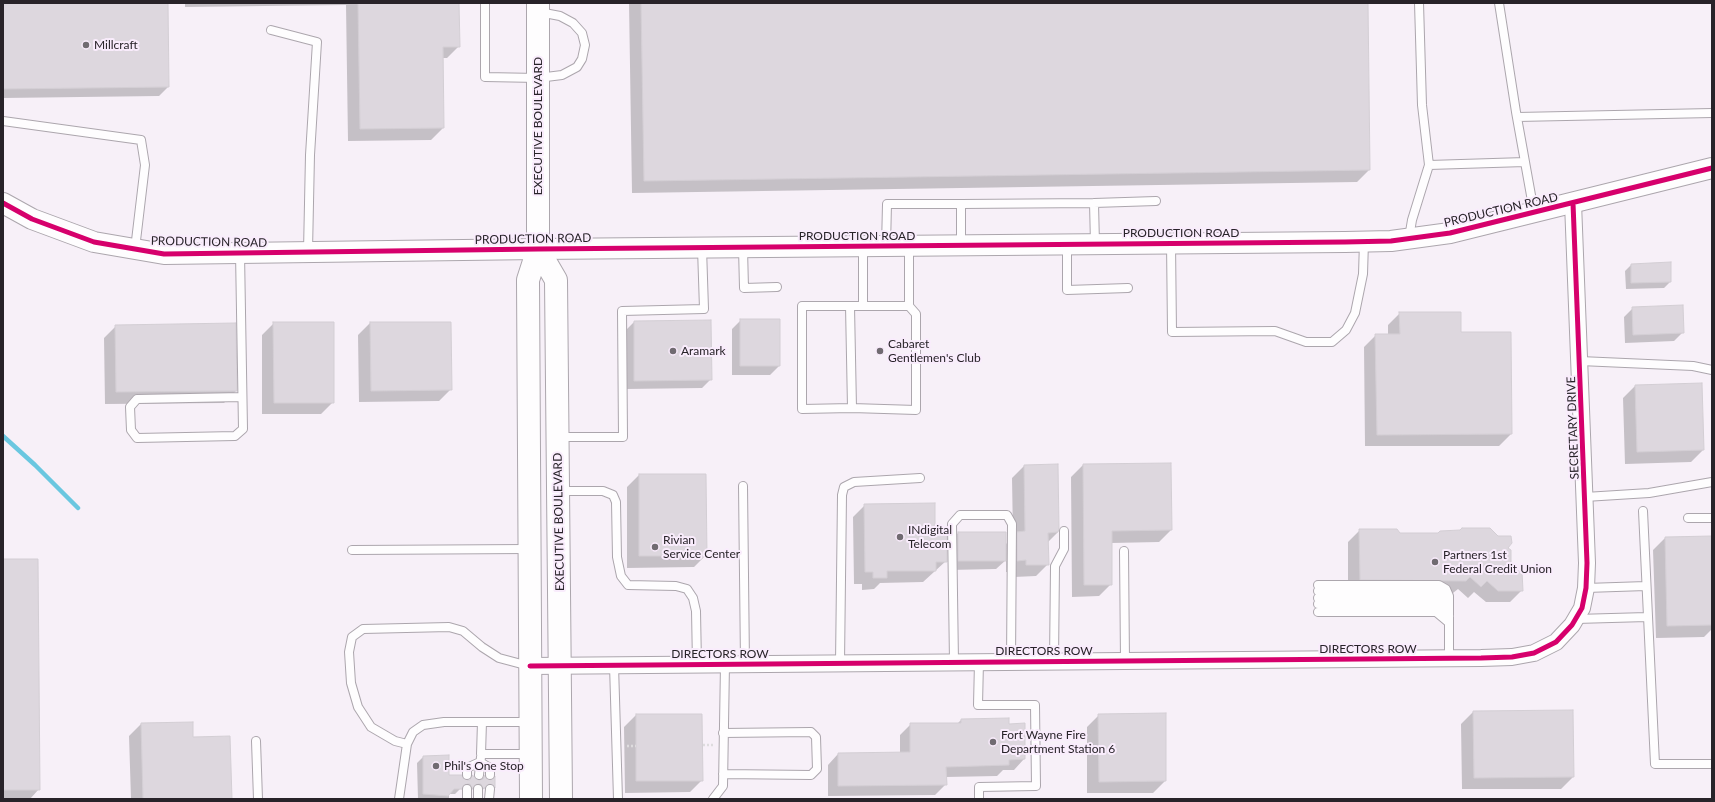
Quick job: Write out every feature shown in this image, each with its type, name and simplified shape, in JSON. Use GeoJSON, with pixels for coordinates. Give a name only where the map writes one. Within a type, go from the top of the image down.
{"type":"FeatureCollection","features":[{"type":"Feature","properties":{"kind":"main road","name":"EXECUTIVE BOULEVARD"},"geometry":{"type":"LineString","coordinates":[[531,799],[528,280],[538,249],[538,7]]}},
{"type":"Feature","properties":{"kind":"main road","name":"EXECUTIVE BOULEVARD"},"geometry":{"type":"LineString","coordinates":[[538,249],[556,280],[561,665],[561,799]]}},
{"type":"Feature","properties":{"kind":"street","name":"PRODUCTION ROAD"},"geometry":{"type":"LineString","coordinates":[[3,203],[32,219],[68,234],[94,242],[164,254],[702,247],[1364,242],[1450,233],[1712,168]]}},
{"type":"Feature","properties":{"kind":"street","name":"SECRETARY DRIVE"},"geometry":{"type":"LineString","coordinates":[[1556,642],[1572,625],[1582,608],[1586,588],[1587,563],[1573,203]]}},
{"type":"Feature","properties":{"kind":"street","name":"DIRECTORS ROW"},"geometry":{"type":"LineString","coordinates":[[530,666],[1512,658],[1534,653],[1556,642]]}},
{"type":"Feature","properties":{"kind":"lane"},"geometry":{"type":"LineString","coordinates":[[485,3],[485,77],[538,78],[562,75],[577,67],[582,59],[584,45],[582,33],[573,23],[538,7]]}},
{"type":"Feature","properties":{"kind":"lane"},"geometry":{"type":"LineString","coordinates":[[1408,238],[1429,165],[1422,105],[1419,3]]}},
{"type":"Feature","properties":{"kind":"lane"},"geometry":{"type":"LineString","coordinates":[[1499,3],[1534,213]]}},
{"type":"Feature","properties":{"kind":"lane"},"geometry":{"type":"LineString","coordinates":[[272,30],[317,42],[310,155],[308,252]]}},
{"type":"Feature","properties":{"kind":"lane"},"geometry":{"type":"LineString","coordinates":[[1517,117],[1712,113]]}},
{"type":"Feature","properties":{"kind":"lane"},"geometry":{"type":"LineString","coordinates":[[3,121],[141,140],[145,165],[135,250]]}},
{"type":"Feature","properties":{"kind":"lane"},"geometry":{"type":"LineString","coordinates":[[1429,165],[1526,162]]}},
{"type":"Feature","properties":{"kind":"lane"},"geometry":{"type":"LineString","coordinates":[[886,246],[887,204],[1094,203],[1156,201]]}},
{"type":"Feature","properties":{"kind":"lane"},"geometry":{"type":"LineString","coordinates":[[1094,203],[1095,244]]}},
{"type":"Feature","properties":{"kind":"lane"},"geometry":{"type":"LineString","coordinates":[[961,204],[961,245]]}},
{"type":"Feature","properties":{"kind":"lane"},"geometry":{"type":"LineString","coordinates":[[1171,244],[1172,332],[1275,331],[1306,342],[1332,342],[1346,330],[1355,313],[1363,274],[1364,242]]}},
{"type":"Feature","properties":{"kind":"lane"},"geometry":{"type":"LineString","coordinates":[[1067,244],[1067,290],[1128,288]]}},
{"type":"Feature","properties":{"kind":"lane"},"geometry":{"type":"LineString","coordinates":[[863,246],[863,306]]}},
{"type":"Feature","properties":{"kind":"lane"},"geometry":{"type":"LineString","coordinates":[[909,246],[909,306],[916,314],[916,410],[852,408],[802,409],[802,306],[909,306]]}},
{"type":"Feature","properties":{"kind":"lane"},"geometry":{"type":"LineString","coordinates":[[558,436],[623,436],[622,311],[704,309],[702,247]]}},
{"type":"Feature","properties":{"kind":"lane"},"geometry":{"type":"LineString","coordinates":[[743,247],[744,288],[777,288]]}},
{"type":"Feature","properties":{"kind":"lane"},"geometry":{"type":"LineString","coordinates":[[240,253],[243,429],[235,436],[138,438],[131,430],[130,407],[137,399],[242,397]]}},
{"type":"Feature","properties":{"kind":"lane"},"geometry":{"type":"LineString","coordinates":[[850,306],[852,408]]}},
{"type":"Feature","properties":{"kind":"lane"},"geometry":{"type":"LineString","coordinates":[[1580,361],[1692,366],[1712,370]]}},
{"type":"Feature","properties":{"kind":"lane"},"geometry":{"type":"LineString","coordinates":[[840,663],[842,495],[844,487],[854,482],[920,478]]}},
{"type":"Feature","properties":{"kind":"lane"},"geometry":{"type":"LineString","coordinates":[[1585,497],[1649,493],[1712,482]]}},
{"type":"Feature","properties":{"kind":"lane"},"geometry":{"type":"LineString","coordinates":[[743,486],[745,664]]}},
{"type":"Feature","properties":{"kind":"lane"},"geometry":{"type":"LineString","coordinates":[[559,491],[603,491],[613,495],[616,502],[617,556],[621,576],[628,585],[676,586],[686,589],[693,598],[696,611],[697,664]]}},
{"type":"Feature","properties":{"kind":"lane"},"geometry":{"type":"LineString","coordinates":[[1643,511],[1655,764],[1712,764]]}},
{"type":"Feature","properties":{"kind":"lane"},"geometry":{"type":"LineString","coordinates":[[954,662],[952,524],[960,516],[1007,515],[1012,524],[1011,662]]}},
{"type":"Feature","properties":{"kind":"lane"},"geometry":{"type":"LineString","coordinates":[[1688,518],[1712,518]]}},
{"type":"Feature","properties":{"kind":"lane"},"geometry":{"type":"LineString","coordinates":[[1054,661],[1055,566],[1064,549],[1064,531]]}},
{"type":"Feature","properties":{"kind":"lane"},"geometry":{"type":"LineString","coordinates":[[352,550],[529,549]]}},
{"type":"Feature","properties":{"kind":"lane"},"geometry":{"type":"LineString","coordinates":[[1124,551],[1125,661]]}},
{"type":"Feature","properties":{"kind":"lane"},"geometry":{"type":"LineString","coordinates":[[1318,598],[1439,585],[1446,589],[1449,604],[1449,658]]}},
{"type":"Feature","properties":{"kind":"lane"},"geometry":{"type":"LineString","coordinates":[[1586,588],[1646,586]]}},
{"type":"Feature","properties":{"kind":"lane"},"geometry":{"type":"LineString","coordinates":[[1318,598],[1437,598],[1449,604]]}},
{"type":"Feature","properties":{"kind":"lane"},"geometry":{"type":"LineString","coordinates":[[1318,598],[1437,604],[1449,620]]}},
{"type":"Feature","properties":{"kind":"lane"},"geometry":{"type":"LineString","coordinates":[[1576,619],[1648,617]]}},
{"type":"Feature","properties":{"kind":"lane"},"geometry":{"type":"LineString","coordinates":[[406,744],[395,740],[371,727],[358,707],[352,683],[349,652],[352,637],[364,629],[449,627],[463,631],[482,647],[499,658],[530,666]]}},
{"type":"Feature","properties":{"kind":"lane"},"geometry":{"type":"LineString","coordinates":[[979,662],[978,705],[1035,705],[1036,786],[979,787],[979,799]]}},
{"type":"Feature","properties":{"kind":"lane"},"geometry":{"type":"LineString","coordinates":[[713,799],[723,786],[725,664]]}},
{"type":"Feature","properties":{"kind":"lane"},"geometry":{"type":"LineString","coordinates":[[614,665],[618,799]]}},
{"type":"Feature","properties":{"kind":"lane"},"geometry":{"type":"LineString","coordinates":[[399,799],[406,744],[413,732],[423,725],[444,722],[530,722]]}},
{"type":"Feature","properties":{"kind":"lane"},"geometry":{"type":"LineString","coordinates":[[479,775],[482,722]]}},
{"type":"Feature","properties":{"kind":"lane"},"geometry":{"type":"LineString","coordinates":[[723,774],[811,774],[817,769],[816,737],[811,732],[724,734]]}},
{"type":"Feature","properties":{"kind":"lane"},"geometry":{"type":"LineString","coordinates":[[256,741],[258,799]]}},
{"type":"Feature","properties":{"kind":"lane"},"geometry":{"type":"LineString","coordinates":[[467,775],[467,768],[481,758],[531,754]]}},
{"type":"Feature","properties":{"kind":"lane"},"geometry":{"type":"LineString","coordinates":[[481,758],[490,768],[490,775]]}},
{"type":"Feature","properties":{"kind":"lane"},"geometry":{"type":"LineString","coordinates":[[467,789],[467,799]]}},
{"type":"Feature","properties":{"kind":"lane"},"geometry":{"type":"LineString","coordinates":[[478,789],[478,799]]}},
{"type":"Feature","properties":{"kind":"lane"},"geometry":{"type":"LineString","coordinates":[[489,799],[490,789]]}},
{"type":"Feature","properties":{"kind":"building","name":"Millcraft"},"geometry":{"type":"Polygon","coordinates":[[[3,3],[168,3],[169,87],[3,89],[3,3]]]}},
{"type":"Feature","properties":{"kind":"building"},"geometry":{"type":"Polygon","coordinates":[[[358,3],[459,3],[460,47],[443,47],[444,128],[360,129],[358,3]]]}},
{"type":"Feature","properties":{"kind":"building"},"geometry":{"type":"Polygon","coordinates":[[[641,3],[1368,3],[1370,170],[644,181],[641,3]]]}},
{"type":"Feature","properties":{"kind":"building"},"geometry":{"type":"Polygon","coordinates":[[[1671,262],[1671,282],[1631,283],[1631,264],[1671,262]]]}},
{"type":"Feature","properties":{"kind":"building"},"geometry":{"type":"Polygon","coordinates":[[[1683,305],[1684,333],[1633,335],[1632,307],[1683,305]]]}},
{"type":"Feature","properties":{"kind":"building"},"geometry":{"type":"Polygon","coordinates":[[[1399,312],[1461,312],[1461,332],[1511,332],[1512,434],[1377,435],[1375,334],[1400,334],[1399,312]]]}},
{"type":"Feature","properties":{"kind":"building"},"geometry":{"type":"Polygon","coordinates":[[[740,319],[780,319],[780,366],[740,366],[740,319]]]}},
{"type":"Feature","properties":{"kind":"building","name":"Aramark"},"geometry":{"type":"Polygon","coordinates":[[[711,320],[712,380],[634,381],[634,321],[711,320]]]}},
{"type":"Feature","properties":{"kind":"building"},"geometry":{"type":"Polygon","coordinates":[[[273,322],[334,322],[334,403],[274,403],[273,322]]]}},
{"type":"Feature","properties":{"kind":"building"},"geometry":{"type":"Polygon","coordinates":[[[370,322],[451,322],[452,390],[371,391],[370,322]]]}},
{"type":"Feature","properties":{"kind":"building"},"geometry":{"type":"Polygon","coordinates":[[[236,323],[237,391],[116,392],[115,325],[236,323]]]}},
{"type":"Feature","properties":{"kind":"building"},"geometry":{"type":"Polygon","coordinates":[[[1702,383],[1704,450],[1637,452],[1635,385],[1702,383]]]}},
{"type":"Feature","properties":{"kind":"building"},"geometry":{"type":"Polygon","coordinates":[[[1171,463],[1172,530],[1112,531],[1112,585],[1084,585],[1083,464],[1171,463]]]}},
{"type":"Feature","properties":{"kind":"building"},"geometry":{"type":"Polygon","coordinates":[[[1058,464],[1059,529],[1058,532],[1048,533],[1049,565],[1026,565],[1026,560],[1017,561],[1017,532],[1025,531],[1024,465],[1058,464]]]}},
{"type":"Feature","properties":{"kind":"building"},"geometry":{"type":"Polygon","coordinates":[[[639,474],[706,474],[707,556],[639,556],[639,474]]]}},
{"type":"Feature","properties":{"kind":"building","name":"INdigital Telecom"},"geometry":{"type":"Polygon","coordinates":[[[935,503],[935,532],[947,532],[947,562],[936,562],[936,571],[887,571],[887,578],[873,578],[873,572],[865,572],[864,504],[935,503]]]}},
{"type":"Feature","properties":{"kind":"building","name":"Partners 1st Federal Credit Union"},"geometry":{"type":"Polygon","coordinates":[[[1462,528],[1490,528],[1498,536],[1511,536],[1512,543],[1508,548],[1511,550],[1511,571],[1522,571],[1523,591],[1498,591],[1487,581],[1481,587],[1470,577],[1466,581],[1360,580],[1359,529],[1397,529],[1400,533],[1438,533],[1440,531],[1460,530],[1462,528]]]}},
{"type":"Feature","properties":{"kind":"building"},"geometry":{"type":"Polygon","coordinates":[[[958,532],[1006,532],[1006,561],[958,561],[958,532]]]}},
{"type":"Feature","properties":{"kind":"building"},"geometry":{"type":"Polygon","coordinates":[[[1712,536],[1712,625],[1667,626],[1665,537],[1712,536]]]}},
{"type":"Feature","properties":{"kind":"building"},"geometry":{"type":"Polygon","coordinates":[[[3,559],[38,559],[40,790],[3,790],[3,559]]]}},
{"type":"Feature","properties":{"kind":"building"},"geometry":{"type":"Polygon","coordinates":[[[1573,710],[1574,777],[1474,778],[1473,711],[1573,710]]]}},
{"type":"Feature","properties":{"kind":"building"},"geometry":{"type":"Polygon","coordinates":[[[1166,713],[1166,781],[1099,782],[1098,714],[1166,713]]]}},
{"type":"Feature","properties":{"kind":"building"},"geometry":{"type":"Polygon","coordinates":[[[636,714],[702,714],[703,781],[636,781],[636,714]]]}},
{"type":"Feature","properties":{"kind":"building"},"geometry":{"type":"Polygon","coordinates":[[[1009,718],[1009,724],[1025,723],[1025,759],[1009,760],[1009,765],[946,767],[947,785],[838,786],[838,753],[910,752],[910,723],[961,723],[961,719],[1009,718]]]}},
{"type":"Feature","properties":{"kind":"building"},"geometry":{"type":"Polygon","coordinates":[[[193,722],[193,737],[230,736],[232,799],[143,799],[141,723],[193,722]]]}},
{"type":"Feature","properties":{"kind":"building","name":"Phil's One Stop"},"geometry":{"type":"Polygon","coordinates":[[[449,755],[449,775],[462,775],[467,780],[470,780],[472,775],[479,780],[483,779],[485,775],[490,780],[495,776],[495,788],[490,784],[483,789],[481,784],[478,784],[472,789],[470,784],[467,784],[462,789],[454,789],[448,796],[423,794],[423,756],[449,755]]]}},
{"type":"Feature","properties":{"kind":"waterway"},"geometry":{"type":"LineString","coordinates":[[3,436],[35,465],[78,508]]}},
{"type":"Feature","properties":{"kind":"cycle path"},"geometry":{"type":"LineString","coordinates":[[3,203],[32,219],[94,242],[164,254],[1345,242],[1391,241],[1450,233],[1712,168]]}},
{"type":"Feature","properties":{"kind":"cycle path"},"geometry":{"type":"LineString","coordinates":[[530,666],[1481,658],[1512,657],[1534,653],[1556,642],[1572,625],[1582,608],[1586,588],[1587,563],[1573,203]]}},
{"type":"Feature","properties":{"kind":"place","name":"Millcraft"},"geometry":{"type":"Point","coordinates":[86,45]}},
{"type":"Feature","properties":{"kind":"place","name":"Aramark"},"geometry":{"type":"Point","coordinates":[673,351]}},
{"type":"Feature","properties":{"kind":"place","name":"Cabaret Gentlemen's Club"},"geometry":{"type":"Point","coordinates":[880,351]}},
{"type":"Feature","properties":{"kind":"place","name":"INdigital Telecom"},"geometry":{"type":"Point","coordinates":[900,537]}},
{"type":"Feature","properties":{"kind":"place","name":"Rivian Service Center"},"geometry":{"type":"Point","coordinates":[655,547]}},
{"type":"Feature","properties":{"kind":"place","name":"Partners 1st Federal Credit Union"},"geometry":{"type":"Point","coordinates":[1435,562]}},
{"type":"Feature","properties":{"kind":"place","name":"Fort Wayne Fire Department Station 6"},"geometry":{"type":"Point","coordinates":[993,742]}},
{"type":"Feature","properties":{"kind":"place","name":"Phil's One Stop"},"geometry":{"type":"Point","coordinates":[436,766]}}]}
